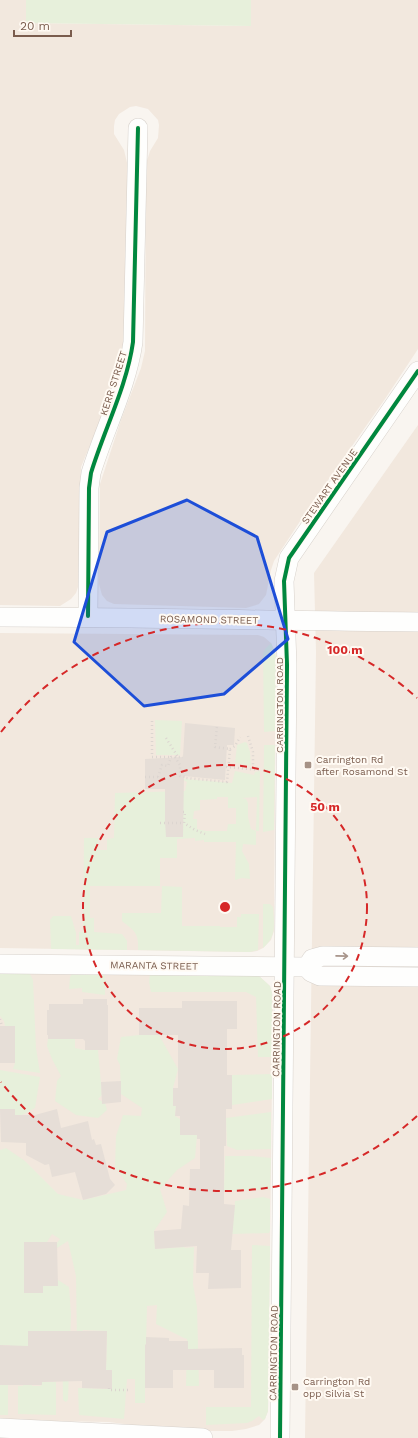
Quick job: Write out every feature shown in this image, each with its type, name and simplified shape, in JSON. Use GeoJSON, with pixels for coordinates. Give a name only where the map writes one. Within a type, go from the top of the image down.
{"type":"FeatureCollection","features":[{"type":"Feature","properties":{"kind":"street","name":"KERR STREET"},"geometry":{"type":"LineString","coordinates":[[88,616],[89,488],[91,472],[125,376],[131,357],[133,342],[138,128]]}},
{"type":"Feature","properties":{"kind":"street","name":"STEWART AVENUE"},"geometry":{"type":"LineString","coordinates":[[286,621],[284,581],[289,558],[418,371]]}},
{"type":"Feature","properties":{"kind":"street","name":"ROSAMOND STREET"},"geometry":{"type":"LineString","coordinates":[[0,617],[88,616],[286,621],[418,622]]}},
{"type":"Feature","properties":{"kind":"street","name":"CARRINGTON ROAD"},"geometry":{"type":"LineString","coordinates":[[280,1438],[287,673],[286,621]]}},
{"type":"Feature","properties":{"kind":"street"},"geometry":{"type":"LineString","coordinates":[[307,967],[312,959],[323,956],[418,957]]}},
{"type":"Feature","properties":{"kind":"street","name":"MARANTA STREET"},"geometry":{"type":"LineString","coordinates":[[0,964],[307,967],[310,972],[320,976],[418,977]]}},
{"type":"Feature","properties":{"kind":"street"},"geometry":{"type":"LineString","coordinates":[[0,1428],[203,1438]]}},
{"type":"Feature","properties":{"kind":"path"},"geometry":{"type":"LineString","coordinates":[[152,721],[152,757],[183,757]]}},
{"type":"Feature","properties":{"kind":"path"},"geometry":{"type":"LineString","coordinates":[[217,726],[215,748],[230,749],[235,746],[240,737]]}},
{"type":"Feature","properties":{"kind":"path"},"geometry":{"type":"LineString","coordinates":[[248,736],[253,752],[253,769]]}},
{"type":"Feature","properties":{"kind":"path"},"geometry":{"type":"LineString","coordinates":[[166,738],[179,757]]}},
{"type":"Feature","properties":{"kind":"path"},"geometry":{"type":"LineString","coordinates":[[173,757],[180,765],[180,776],[186,778],[227,782],[227,767],[230,749]]}},
{"type":"Feature","properties":{"kind":"path"},"geometry":{"type":"LineString","coordinates":[[145,777],[158,777],[162,766],[168,766],[173,757]]}},
{"type":"Feature","properties":{"kind":"path"},"geometry":{"type":"LineString","coordinates":[[227,767],[261,770]]}},
{"type":"Feature","properties":{"kind":"path"},"geometry":{"type":"LineString","coordinates":[[183,812],[184,822]]}},
{"type":"Feature","properties":{"kind":"path"},"geometry":{"type":"LineString","coordinates":[[160,823],[184,822],[195,830],[205,834]]}},
{"type":"Feature","properties":{"kind":"path"},"geometry":{"type":"LineString","coordinates":[[0,1019],[2,1026]]}},
{"type":"Feature","properties":{"kind":"path"},"geometry":{"type":"LineString","coordinates":[[109,1388],[109,1390],[130,1390]]}},
{"type":"Feature","properties":{"kind":"highlighted area"},"geometry":{"type":"Polygon","coordinates":[[[187,500],[257,537],[288,639],[224,694],[144,706],[74,642],[107,532],[187,500]]]}},
{"type":"Feature","properties":{"kind":"shaded area"},"geometry":{"type":"Polygon","coordinates":[[[0,0],[26,0],[26,23],[251,26],[251,0],[418,0],[418,349],[274,561],[266,595],[259,604],[246,608],[114,604],[107,601],[102,595],[99,584],[100,484],[121,420],[141,368],[145,351],[146,164],[150,151],[158,138],[159,125],[158,120],[148,109],[136,106],[130,107],[119,114],[115,120],[114,126],[114,134],[124,150],[128,167],[125,360],[81,467],[78,587],[76,593],[71,599],[60,606],[0,605],[0,0]]]}},
{"type":"Feature","properties":{"kind":"shaded area"},"geometry":{"type":"Polygon","coordinates":[[[418,425],[418,1438],[305,1438],[316,652],[314,573],[418,425]]]}},
{"type":"Feature","properties":{"kind":"shaded area"},"geometry":{"type":"Polygon","coordinates":[[[0,633],[258,635],[264,637],[271,643],[276,659],[274,931],[271,940],[263,948],[250,952],[0,948],[0,633]]]}},
{"type":"Feature","properties":{"kind":"shaded area"},"geometry":{"type":"Polygon","coordinates":[[[0,973],[259,976],[270,986],[273,999],[268,1411],[265,1419],[259,1425],[232,1431],[194,1431],[169,1430],[109,1422],[0,1420],[0,973]]]}},
{"type":"Feature","properties":{"kind":"green space"},"geometry":{"type":"Polygon","coordinates":[[[26,0],[251,0],[251,26],[26,23],[26,0]]]}},
{"type":"Feature","properties":{"kind":"green space"},"geometry":{"type":"Polygon","coordinates":[[[271,643],[276,659],[275,731],[264,732],[263,654],[265,649],[271,643]]]}},
{"type":"Feature","properties":{"kind":"green space"},"geometry":{"type":"Polygon","coordinates":[[[155,720],[182,721],[180,755],[156,755],[155,720]]]}},
{"type":"Feature","properties":{"kind":"green space"},"geometry":{"type":"Polygon","coordinates":[[[245,742],[247,743],[250,752],[251,766],[235,763],[237,745],[245,742]]]}},
{"type":"Feature","properties":{"kind":"green space"},"geometry":{"type":"Polygon","coordinates":[[[264,745],[275,745],[274,830],[263,832],[264,745]]]}},
{"type":"Feature","properties":{"kind":"green space"},"geometry":{"type":"Polygon","coordinates":[[[235,771],[254,775],[255,772],[260,771],[259,831],[256,831],[256,845],[243,844],[242,851],[249,864],[250,879],[242,878],[235,880],[236,842],[204,842],[204,840],[195,841],[195,838],[177,839],[177,858],[160,858],[160,886],[90,886],[90,918],[94,918],[94,932],[122,934],[127,941],[127,950],[51,949],[50,920],[53,916],[71,916],[76,933],[76,945],[79,945],[79,932],[83,932],[84,838],[98,838],[98,850],[107,850],[107,839],[114,838],[115,793],[185,791],[187,782],[175,775],[186,779],[232,783],[235,771]],[[217,797],[217,799],[200,800],[200,810],[194,811],[193,819],[197,819],[197,829],[206,831],[227,831],[228,824],[236,824],[236,808],[228,808],[228,797],[217,797]],[[257,797],[242,798],[246,799],[248,803],[248,817],[251,829],[256,831],[257,797]],[[165,801],[165,821],[183,821],[183,801],[165,801]]]}},
{"type":"Feature","properties":{"kind":"green space"},"geometry":{"type":"Polygon","coordinates":[[[162,886],[182,887],[182,926],[237,927],[237,917],[241,917],[241,914],[259,914],[258,950],[250,952],[138,950],[137,936],[133,930],[122,921],[122,913],[161,913],[162,886]]]}},
{"type":"Feature","properties":{"kind":"green space"},"geometry":{"type":"Polygon","coordinates":[[[263,904],[270,904],[273,907],[274,929],[271,939],[263,948],[263,904]]]}},
{"type":"Feature","properties":{"kind":"green space"},"geometry":{"type":"Polygon","coordinates":[[[0,973],[30,974],[33,980],[36,1048],[40,1073],[13,1069],[15,1063],[15,1027],[5,1026],[4,1021],[0,1016],[0,973]]]}},
{"type":"Feature","properties":{"kind":"green space"},"geometry":{"type":"Polygon","coordinates":[[[150,973],[259,976],[270,986],[272,993],[272,1057],[258,1057],[256,997],[246,992],[151,992],[149,982],[150,973]]]}},
{"type":"Feature","properties":{"kind":"green space"},"geometry":{"type":"Polygon","coordinates":[[[72,974],[105,974],[105,995],[82,992],[82,988],[69,989],[70,977],[72,974]]]}},
{"type":"Feature","properties":{"kind":"green space"},"geometry":{"type":"Polygon","coordinates":[[[75,1034],[75,1048],[98,1050],[102,1095],[98,1099],[105,1103],[107,1110],[98,1118],[76,1115],[55,1101],[57,1081],[61,1076],[47,1046],[48,1039],[62,1039],[75,1034]]]}},
{"type":"Feature","properties":{"kind":"green space"},"geometry":{"type":"Polygon","coordinates":[[[159,1035],[178,1069],[173,1088],[173,1106],[176,1106],[175,1116],[197,1135],[195,1158],[177,1170],[160,1189],[167,1212],[154,1231],[155,1249],[194,1247],[193,1284],[197,1307],[199,1386],[186,1386],[187,1339],[156,1324],[157,1305],[147,1306],[145,1403],[135,1403],[135,1379],[127,1379],[124,1419],[79,1415],[78,1388],[111,1389],[112,1370],[106,1370],[107,1331],[83,1330],[77,1345],[76,1276],[68,1241],[57,1248],[57,1243],[60,1239],[52,1234],[24,1293],[43,1293],[43,1286],[58,1280],[69,1287],[71,1314],[68,1400],[66,1402],[63,1400],[62,1331],[28,1331],[28,1356],[10,1362],[10,1345],[0,1345],[0,1150],[6,1148],[25,1161],[58,1194],[83,1200],[126,1190],[127,1184],[115,1167],[116,1136],[123,1115],[141,1116],[142,1108],[121,1094],[120,1065],[117,1059],[121,1037],[159,1035]]]}},
{"type":"Feature","properties":{"kind":"green space"},"geometry":{"type":"Polygon","coordinates":[[[0,1070],[40,1077],[35,1108],[22,1115],[15,1115],[15,1109],[0,1109],[0,1070]]]}},
{"type":"Feature","properties":{"kind":"green space"},"geometry":{"type":"Polygon","coordinates":[[[272,1074],[272,1099],[232,1105],[232,1075],[272,1074]]]}},
{"type":"Feature","properties":{"kind":"green space"},"geometry":{"type":"Polygon","coordinates":[[[271,1112],[271,1149],[237,1150],[227,1146],[226,1118],[271,1112]]]}},
{"type":"Feature","properties":{"kind":"green space"},"geometry":{"type":"Polygon","coordinates":[[[225,1156],[271,1158],[270,1189],[224,1191],[225,1156]]]}},
{"type":"Feature","properties":{"kind":"green space"},"geometry":{"type":"Polygon","coordinates":[[[263,1197],[270,1199],[269,1233],[232,1234],[235,1201],[263,1197]]]}},
{"type":"Feature","properties":{"kind":"green space"},"geometry":{"type":"Polygon","coordinates":[[[252,1245],[270,1246],[268,1411],[265,1419],[263,1420],[259,1416],[247,1423],[206,1425],[206,1407],[251,1407],[252,1245]]]}},
{"type":"Feature","properties":{"kind":"green space"},"geometry":{"type":"Polygon","coordinates":[[[23,1382],[32,1382],[32,1386],[41,1386],[42,1382],[56,1382],[56,1415],[18,1414],[18,1386],[23,1386],[23,1382]]]}},
{"type":"Feature","properties":{"kind":"green space"},"geometry":{"type":"Polygon","coordinates":[[[0,1385],[8,1385],[8,1415],[0,1415],[0,1385]]]}},
{"type":"Feature","properties":{"kind":"building"},"geometry":{"type":"Polygon","coordinates":[[[185,723],[235,728],[234,745],[227,745],[225,780],[184,776],[183,837],[166,837],[165,789],[145,789],[145,759],[183,757],[185,723]]]}},
{"type":"Feature","properties":{"kind":"building"},"geometry":{"type":"Polygon","coordinates":[[[83,999],[107,999],[108,1050],[85,1050],[85,1041],[83,1039],[48,1039],[47,1010],[49,1010],[49,1004],[83,1004],[83,999]]]}},
{"type":"Feature","properties":{"kind":"building"},"geometry":{"type":"Polygon","coordinates":[[[182,1001],[237,1001],[237,1029],[227,1029],[227,1075],[232,1075],[232,1109],[226,1109],[226,1146],[224,1146],[224,1204],[235,1205],[231,1250],[241,1250],[241,1288],[208,1289],[209,1273],[196,1273],[197,1246],[155,1249],[154,1231],[181,1229],[183,1205],[189,1206],[190,1169],[200,1169],[200,1139],[197,1139],[197,1135],[180,1135],[180,1116],[175,1116],[176,1106],[173,1106],[173,1088],[178,1088],[178,1035],[139,1035],[139,1008],[182,1008],[182,1001]]]}},
{"type":"Feature","properties":{"kind":"building"},"geometry":{"type":"Polygon","coordinates":[[[0,1026],[15,1026],[15,1063],[0,1063],[0,1026]]]}},
{"type":"Feature","properties":{"kind":"building"},"geometry":{"type":"Polygon","coordinates":[[[121,1081],[121,1102],[102,1104],[101,1082],[121,1081]]]}},
{"type":"Feature","properties":{"kind":"building"},"geometry":{"type":"Polygon","coordinates":[[[0,1109],[15,1109],[15,1115],[35,1115],[57,1109],[61,1128],[88,1121],[92,1140],[94,1139],[96,1145],[101,1144],[110,1179],[115,1185],[106,1194],[83,1200],[75,1172],[52,1177],[49,1164],[45,1165],[26,1155],[26,1143],[1,1142],[0,1109]]]}},
{"type":"Feature","properties":{"kind":"building"},"geometry":{"type":"Polygon","coordinates":[[[24,1242],[57,1242],[58,1286],[43,1286],[43,1293],[24,1293],[24,1242]]]}},
{"type":"Feature","properties":{"kind":"building"},"geometry":{"type":"Polygon","coordinates":[[[28,1331],[107,1331],[106,1370],[112,1370],[112,1389],[82,1388],[82,1381],[42,1382],[42,1385],[0,1385],[0,1345],[28,1346],[28,1331]]]}},
{"type":"Feature","properties":{"kind":"building"},"geometry":{"type":"Polygon","coordinates":[[[146,1337],[169,1338],[169,1341],[188,1341],[188,1349],[242,1348],[242,1355],[244,1355],[244,1388],[214,1388],[214,1370],[173,1370],[173,1388],[145,1388],[146,1337]]]}},
{"type":"Feature","properties":{"kind":"cycle path"},"geometry":{"type":"LineString","coordinates":[[88,616],[89,488],[91,473],[121,391],[133,342],[138,128]]}},
{"type":"Feature","properties":{"kind":"cycle path"},"geometry":{"type":"LineString","coordinates":[[280,1438],[287,665],[284,581],[289,558],[418,371]]}},
{"type":"Feature","properties":{"kind":"place","name":"Carrington Rd after Rosamond St"},"geometry":{"type":"Point","coordinates":[308,765]}},
{"type":"Feature","properties":{"kind":"place","name":"Carrington Rd opp Silvia St"},"geometry":{"type":"Point","coordinates":[295,1387]}}]}
